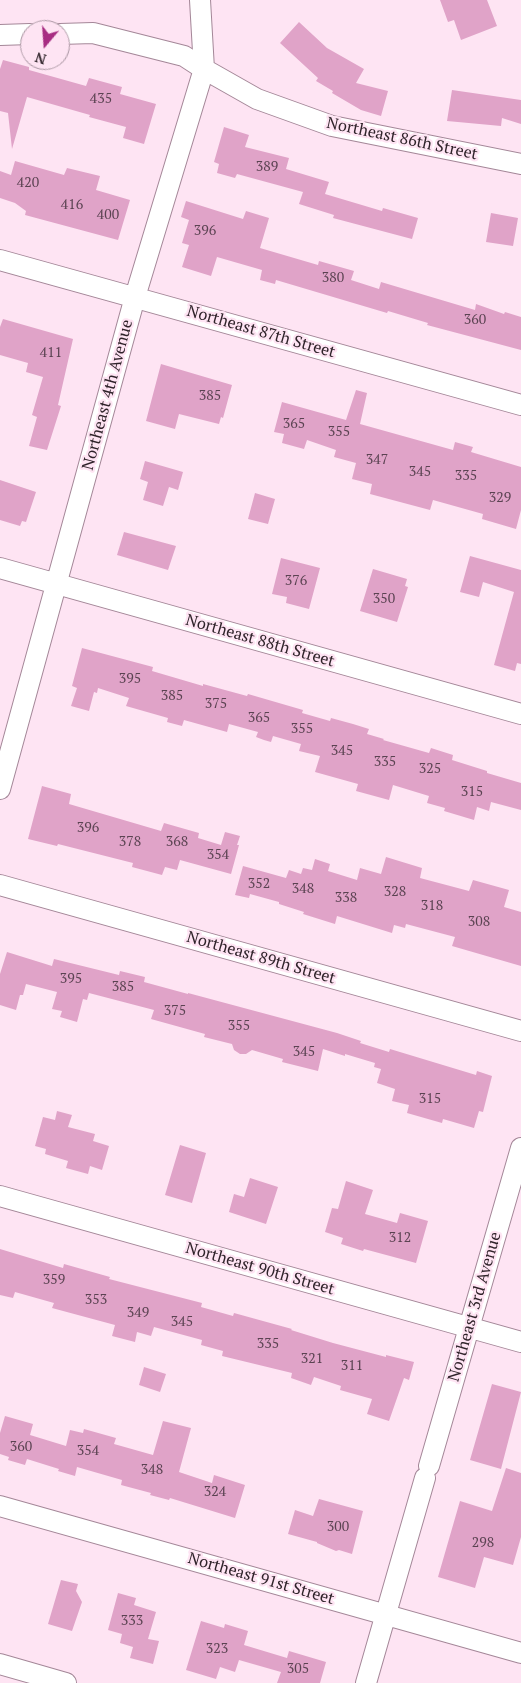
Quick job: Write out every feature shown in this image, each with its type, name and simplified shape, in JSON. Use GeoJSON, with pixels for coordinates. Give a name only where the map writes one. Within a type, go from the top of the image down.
{"type":"FeatureCollection","features":[{"type":"Feature","properties":{"kind":"street","name":"Northeast 4th Avenue"},"geometry":{"type":"LineString","coordinates":[[0,789],[135,297],[204,70],[200,0]]}},
{"type":"Feature","properties":{"kind":"street","name":"Northeast 86th Street"},"geometry":{"type":"LineString","coordinates":[[70,34],[93,33],[184,56],[204,70],[257,99],[332,126],[521,164]]}},
{"type":"Feature","properties":{"kind":"street"},"geometry":{"type":"LineString","coordinates":[[0,34],[20,34]]}},
{"type":"Feature","properties":{"kind":"street","name":"Northeast 87th Street"},"geometry":{"type":"LineString","coordinates":[[0,260],[521,405]]}},
{"type":"Feature","properties":{"kind":"street","name":"Northeast 88th Street"},"geometry":{"type":"LineString","coordinates":[[0,568],[521,714]]}},
{"type":"Feature","properties":{"kind":"street","name":"Northeast 89th Street"},"geometry":{"type":"LineString","coordinates":[[0,885],[521,1030]]}},
{"type":"Feature","properties":{"kind":"street","name":"Northeast 3rd Avenue"},"geometry":{"type":"LineString","coordinates":[[366,1683],[521,1148]]}},
{"type":"Feature","properties":{"kind":"street","name":"Northeast 90th Street"},"geometry":{"type":"LineString","coordinates":[[0,1196],[521,1342]]}},
{"type":"Feature","properties":{"kind":"street","name":"Northeast 91st Street"},"geometry":{"type":"LineString","coordinates":[[0,1506],[521,1653]]}},
{"type":"Feature","properties":{"kind":"street"},"geometry":{"type":"LineString","coordinates":[[0,1664],[66,1683]]}},
{"type":"Feature","properties":{"kind":"building"},"geometry":{"type":"Polygon","coordinates":[[[440,0],[487,0],[497,26],[461,40],[454,20],[448,22],[440,0]]]}},
{"type":"Feature","properties":{"kind":"building"},"geometry":{"type":"Polygon","coordinates":[[[299,22],[327,48],[364,69],[356,83],[388,91],[381,116],[361,110],[332,93],[333,91],[316,81],[318,78],[280,43],[299,22]]]}},
{"type":"Feature","properties":{"kind":"building"},"geometry":{"type":"Polygon","coordinates":[[[3,60],[20,65],[20,70],[29,70],[86,86],[89,78],[122,87],[120,94],[156,104],[144,144],[123,138],[126,127],[27,97],[12,149],[8,113],[0,111],[0,69],[3,60]]]}},
{"type":"Feature","properties":{"kind":"building"},"geometry":{"type":"Polygon","coordinates":[[[452,90],[521,100],[521,124],[502,118],[501,126],[447,121],[452,90]]]}},
{"type":"Feature","properties":{"kind":"building"},"geometry":{"type":"Polygon","coordinates":[[[224,127],[249,135],[245,147],[289,158],[286,169],[329,182],[325,194],[382,211],[383,208],[418,218],[412,239],[333,218],[334,215],[299,204],[303,192],[237,174],[235,178],[217,173],[219,164],[214,162],[224,127]]]}},
{"type":"Feature","properties":{"kind":"building"},"geometry":{"type":"Polygon","coordinates":[[[15,161],[64,175],[67,168],[100,176],[96,190],[130,200],[118,240],[25,215],[26,211],[15,203],[0,198],[0,171],[11,175],[15,161]]]}},
{"type":"Feature","properties":{"kind":"building"},"geometry":{"type":"Polygon","coordinates":[[[186,201],[243,219],[246,211],[269,218],[260,248],[318,265],[319,261],[354,271],[351,280],[379,289],[381,282],[475,310],[476,304],[504,314],[505,312],[521,317],[521,350],[427,325],[428,323],[388,311],[387,313],[276,280],[275,284],[260,280],[262,270],[217,257],[211,276],[182,267],[189,245],[182,243],[189,220],[181,217],[186,201]]]}},
{"type":"Feature","properties":{"kind":"building"},"geometry":{"type":"Polygon","coordinates":[[[491,213],[518,218],[513,246],[486,242],[491,213]]]}},
{"type":"Feature","properties":{"kind":"building"},"geometry":{"type":"Polygon","coordinates":[[[3,319],[73,339],[58,405],[61,406],[47,450],[29,446],[37,417],[32,415],[43,377],[26,372],[28,363],[0,355],[0,327],[3,319]]]}},
{"type":"Feature","properties":{"kind":"building"},"geometry":{"type":"Polygon","coordinates":[[[161,364],[232,385],[223,418],[221,417],[219,424],[179,414],[175,429],[146,421],[161,364]]]}},
{"type":"Feature","properties":{"kind":"building"},"geometry":{"type":"Polygon","coordinates":[[[356,390],[367,393],[360,424],[453,450],[455,442],[473,447],[471,452],[521,467],[521,510],[516,529],[482,519],[483,514],[433,500],[430,510],[370,494],[372,484],[352,479],[356,463],[334,457],[336,450],[307,440],[304,449],[282,443],[284,434],[274,432],[282,402],[346,420],[356,390]]]}},
{"type":"Feature","properties":{"kind":"building"},"geometry":{"type":"Polygon","coordinates":[[[145,461],[183,472],[178,490],[169,487],[163,506],[143,500],[148,482],[140,479],[145,461]]]}},
{"type":"Feature","properties":{"kind":"building"},"geometry":{"type":"Polygon","coordinates":[[[0,480],[36,492],[26,522],[22,521],[20,526],[0,520],[0,480]]]}},
{"type":"Feature","properties":{"kind":"building"},"geometry":{"type":"Polygon","coordinates":[[[255,493],[275,499],[268,524],[248,519],[255,493]]]}},
{"type":"Feature","properties":{"kind":"building"},"geometry":{"type":"Polygon","coordinates":[[[124,532],[176,546],[168,570],[117,555],[124,532]]]}},
{"type":"Feature","properties":{"kind":"building"},"geometry":{"type":"Polygon","coordinates":[[[470,556],[521,570],[521,664],[517,663],[515,671],[494,665],[514,592],[483,582],[479,597],[460,592],[470,556]]]}},
{"type":"Feature","properties":{"kind":"building"},"geometry":{"type":"Polygon","coordinates":[[[281,558],[320,568],[309,609],[286,603],[287,597],[272,594],[281,558]]]}},
{"type":"Feature","properties":{"kind":"building"},"geometry":{"type":"Polygon","coordinates":[[[373,569],[407,579],[405,586],[408,587],[397,622],[360,611],[373,569]]]}},
{"type":"Feature","properties":{"kind":"building"},"geometry":{"type":"Polygon","coordinates":[[[82,648],[153,667],[152,671],[203,686],[203,684],[247,696],[248,694],[303,710],[302,713],[330,721],[331,718],[353,724],[369,729],[367,734],[383,740],[429,753],[431,748],[453,755],[452,760],[521,783],[521,810],[491,802],[489,811],[477,807],[474,820],[444,811],[445,808],[427,803],[429,796],[393,785],[389,800],[356,791],[358,784],[315,772],[320,756],[299,751],[301,744],[273,736],[271,742],[256,737],[258,732],[229,724],[227,732],[184,720],[182,726],[167,722],[168,718],[126,706],[129,698],[98,688],[97,693],[94,692],[89,711],[71,706],[77,688],[72,686],[82,648]]]}},
{"type":"Feature","properties":{"kind":"building"},"geometry":{"type":"Polygon","coordinates":[[[42,786],[71,794],[69,804],[161,831],[164,823],[199,833],[198,838],[221,845],[225,832],[240,836],[231,874],[180,860],[177,870],[165,867],[162,875],[132,867],[133,863],[58,844],[57,846],[28,839],[42,786]]]}},
{"type":"Feature","properties":{"kind":"building"},"geometry":{"type":"Polygon","coordinates":[[[386,857],[422,868],[420,878],[469,891],[473,880],[509,890],[504,907],[521,912],[521,966],[452,946],[455,937],[406,924],[405,928],[394,925],[392,933],[337,916],[335,924],[303,914],[304,912],[279,904],[279,902],[250,894],[249,898],[235,895],[243,866],[286,878],[289,870],[301,874],[303,868],[312,870],[315,859],[330,864],[328,871],[357,880],[360,868],[381,874],[386,857]]]}},
{"type":"Feature","properties":{"kind":"building"},"geometry":{"type":"Polygon","coordinates":[[[7,952],[52,966],[54,959],[119,975],[120,971],[145,977],[144,982],[337,1033],[389,1052],[390,1049],[476,1075],[477,1071],[492,1076],[483,1112],[479,1111],[474,1128],[443,1119],[442,1123],[407,1113],[409,1105],[392,1101],[395,1089],[377,1083],[381,1069],[374,1067],[375,1063],[323,1049],[318,1071],[282,1062],[283,1059],[252,1050],[246,1054],[240,1054],[234,1050],[232,1044],[204,1037],[205,1034],[151,1019],[154,1010],[89,993],[87,1000],[83,999],[77,1022],[60,1017],[62,1011],[52,1009],[57,992],[26,984],[23,995],[20,995],[16,1010],[0,1005],[0,974],[7,952]]]}},
{"type":"Feature","properties":{"kind":"building"},"geometry":{"type":"Polygon","coordinates":[[[57,1111],[72,1115],[68,1127],[95,1134],[93,1141],[109,1146],[102,1170],[90,1166],[88,1174],[66,1168],[68,1161],[45,1154],[46,1149],[35,1146],[43,1117],[55,1120],[57,1111]]]}},
{"type":"Feature","properties":{"kind":"building"},"geometry":{"type":"Polygon","coordinates":[[[180,1145],[206,1153],[192,1203],[165,1195],[180,1145]]]}},
{"type":"Feature","properties":{"kind":"building"},"geometry":{"type":"Polygon","coordinates":[[[250,1178],[278,1187],[266,1224],[229,1212],[234,1194],[244,1197],[250,1178]]]}},
{"type":"Feature","properties":{"kind":"building"},"geometry":{"type":"Polygon","coordinates":[[[346,1181],[373,1190],[365,1214],[397,1223],[400,1213],[428,1221],[416,1263],[341,1244],[343,1238],[325,1232],[332,1208],[338,1209],[346,1181]]]}},
{"type":"Feature","properties":{"kind":"building"},"geometry":{"type":"Polygon","coordinates":[[[0,1249],[63,1268],[64,1264],[110,1277],[109,1279],[202,1303],[201,1307],[233,1316],[234,1313],[292,1329],[333,1343],[386,1357],[386,1355],[414,1362],[409,1380],[404,1378],[389,1421],[367,1414],[372,1399],[340,1390],[341,1386],[314,1377],[311,1385],[291,1378],[292,1373],[222,1356],[223,1351],[201,1345],[202,1340],[154,1327],[151,1336],[137,1332],[135,1342],[112,1336],[115,1325],[52,1308],[54,1303],[15,1292],[13,1298],[0,1295],[0,1249]]]}},
{"type":"Feature","properties":{"kind":"building"},"geometry":{"type":"Polygon","coordinates":[[[144,1367],[166,1374],[160,1392],[139,1385],[144,1367]]]}},
{"type":"Feature","properties":{"kind":"building"},"geometry":{"type":"Polygon","coordinates":[[[492,1384],[521,1392],[501,1469],[470,1460],[492,1384]]]}},
{"type":"Feature","properties":{"kind":"building"},"geometry":{"type":"Polygon","coordinates":[[[5,1416],[33,1424],[30,1435],[66,1446],[70,1430],[83,1433],[84,1429],[116,1438],[114,1444],[153,1455],[163,1421],[191,1428],[179,1472],[212,1483],[214,1475],[245,1485],[235,1518],[170,1498],[169,1500],[150,1495],[151,1493],[121,1485],[122,1480],[77,1467],[75,1476],[27,1459],[25,1465],[8,1460],[9,1457],[0,1454],[0,1433],[5,1416]]]}},
{"type":"Feature","properties":{"kind":"building"},"geometry":{"type":"Polygon","coordinates":[[[506,1468],[521,1473],[521,1537],[513,1565],[484,1557],[475,1588],[438,1577],[460,1501],[492,1511],[506,1468]]]}},
{"type":"Feature","properties":{"kind":"building"},"geometry":{"type":"Polygon","coordinates":[[[319,1499],[363,1511],[352,1554],[339,1550],[336,1551],[317,1542],[288,1534],[295,1510],[313,1516],[319,1499]]]}},
{"type":"Feature","properties":{"kind":"building"},"geometry":{"type":"Polygon","coordinates":[[[61,1580],[78,1584],[76,1591],[82,1602],[72,1631],[48,1624],[61,1580]]]}},
{"type":"Feature","properties":{"kind":"building"},"geometry":{"type":"Polygon","coordinates":[[[118,1593],[136,1598],[134,1605],[156,1612],[148,1639],[159,1641],[153,1664],[130,1658],[133,1647],[120,1643],[122,1634],[108,1630],[118,1593]]]}},
{"type":"Feature","properties":{"kind":"building"},"geometry":{"type":"Polygon","coordinates":[[[201,1621],[224,1628],[225,1624],[248,1631],[244,1645],[287,1658],[289,1651],[326,1662],[320,1683],[277,1683],[281,1672],[239,1660],[235,1672],[220,1667],[216,1679],[186,1670],[201,1621]]]}}]}
